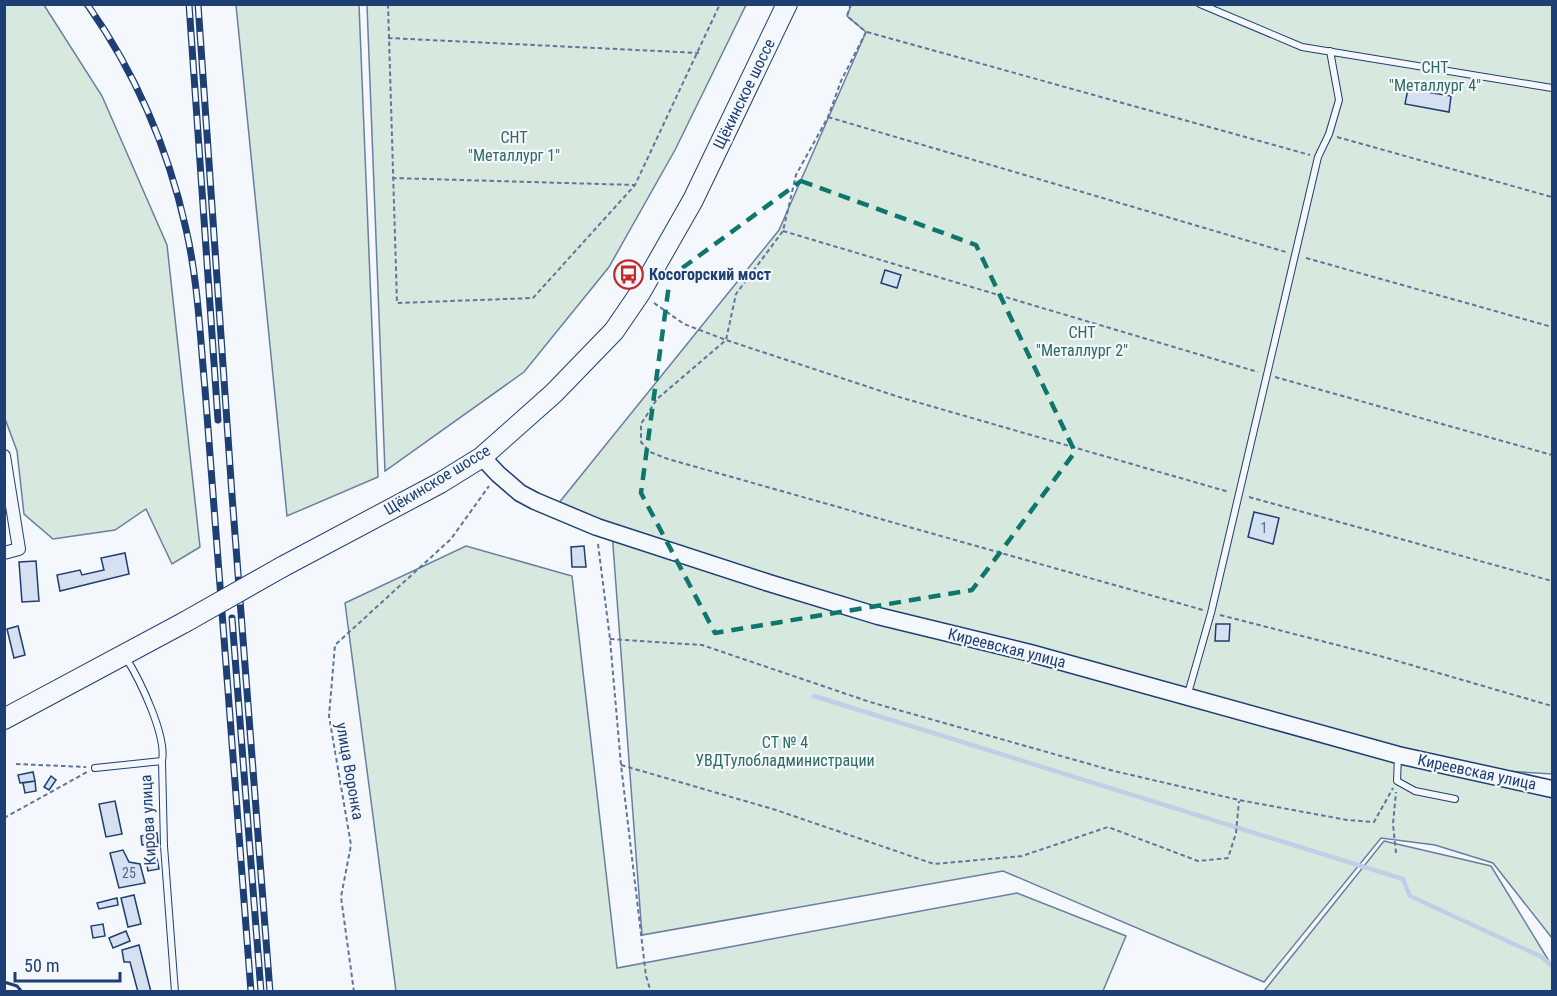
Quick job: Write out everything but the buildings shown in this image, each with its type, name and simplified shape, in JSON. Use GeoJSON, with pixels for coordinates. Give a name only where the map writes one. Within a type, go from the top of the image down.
{"type":"FeatureCollection","features":[{"type":"Feature","properties":{"kind":"main road","name":"Щёкинское шоссе"},"geometry":{"type":"LineString","coordinates":[[4,719],[421,493],[482,457],[574,373],[614,331],[640,293],[693,200],[787,4]]}},
{"type":"Feature","properties":{"kind":"street"},"geometry":{"type":"LineString","coordinates":[[4,456],[19,549],[4,553]]}},
{"type":"Feature","properties":{"kind":"street","name":"Киреевская улица"},"geometry":{"type":"LineString","coordinates":[[482,457],[520,493],[535,501],[597,527],[769,583],[878,616],[1030,653],[1398,755],[1552,789]]}},
{"type":"Feature","properties":{"kind":"lane"},"geometry":{"type":"LineString","coordinates":[[1200,4],[1302,47],[1552,88]]}},
{"type":"Feature","properties":{"kind":"lane"},"geometry":{"type":"LineString","coordinates":[[1187,697],[1210,613],[1318,157],[1329,134],[1338,100],[1330,51]]}},
{"type":"Feature","properties":{"kind":"lane","name":"Кирова улица"},"geometry":{"type":"LineString","coordinates":[[124,655],[137,675],[160,736],[163,754],[164,846],[175,992]]}},
{"type":"Feature","properties":{"kind":"lane"},"geometry":{"type":"LineString","coordinates":[[1398,755],[1397,781],[1416,791],[1455,798]]}},
{"type":"Feature","properties":{"kind":"lane"},"geometry":{"type":"LineString","coordinates":[[95,768],[162,761]]}},
{"type":"Feature","properties":{"kind":"path"},"geometry":{"type":"LineString","coordinates":[[71,4],[76,4]]}},
{"type":"Feature","properties":{"kind":"path"},"geometry":{"type":"LineString","coordinates":[[388,4],[397,303],[533,298],[635,185],[720,4]]}},
{"type":"Feature","properties":{"kind":"path"},"geometry":{"type":"LineString","coordinates":[[851,4],[848,16],[866,32],[1318,157]]}},
{"type":"Feature","properties":{"kind":"path"},"geometry":{"type":"LineString","coordinates":[[866,32],[841,81],[828,117],[796,175],[783,231],[736,294],[726,340],[657,399],[641,424],[641,442],[650,452],[1019,560],[1210,613],[1380,656],[1552,706]]}},
{"type":"Feature","properties":{"kind":"path"},"geometry":{"type":"LineString","coordinates":[[388,38],[699,52]]}},
{"type":"Feature","properties":{"kind":"path"},"geometry":{"type":"LineString","coordinates":[[828,117],[1294,255],[1552,327]]}},
{"type":"Feature","properties":{"kind":"path"},"geometry":{"type":"LineString","coordinates":[[1329,134],[1552,197]]}},
{"type":"Feature","properties":{"kind":"path"},"geometry":{"type":"LineString","coordinates":[[392,178],[635,185]]}},
{"type":"Feature","properties":{"kind":"path"},"geometry":{"type":"LineString","coordinates":[[783,231],[1267,375],[1552,455]]}},
{"type":"Feature","properties":{"kind":"path"},"geometry":{"type":"LineString","coordinates":[[640,293],[684,324],[899,397],[1552,581]]}},
{"type":"Feature","properties":{"kind":"path","name":"улица Воронка"},"geometry":{"type":"LineString","coordinates":[[354,992],[341,897],[351,845],[329,716],[335,645],[451,539],[498,474]]}},
{"type":"Feature","properties":{"kind":"path"},"geometry":{"type":"LineString","coordinates":[[597,527],[645,976],[651,992]]}},
{"type":"Feature","properties":{"kind":"path"},"geometry":{"type":"LineString","coordinates":[[610,639],[702,645],[870,702],[1114,771],[1239,800],[1347,820],[1374,822],[1397,781]]}},
{"type":"Feature","properties":{"kind":"path"},"geometry":{"type":"LineString","coordinates":[[16,764],[95,768]]}},
{"type":"Feature","properties":{"kind":"path"},"geometry":{"type":"LineString","coordinates":[[621,765],[776,810],[934,864],[1022,856],[1108,827],[1198,861],[1228,858],[1236,833],[1239,800]]}},
{"type":"Feature","properties":{"kind":"path"},"geometry":{"type":"LineString","coordinates":[[4,818],[95,768]]}},
{"type":"Feature","properties":{"kind":"path"},"geometry":{"type":"LineString","coordinates":[[1396,854],[1393,824],[1397,781]]}},
{"type":"Feature","properties":{"kind":"highlighted area"},"geometry":{"type":"Polygon","coordinates":[[[801,181],[976,245],[1075,452],[972,590],[715,633],[641,493],[670,277],[801,181]]]}},
{"type":"Feature","properties":{"kind":"green space"},"geometry":{"type":"Polygon","coordinates":[[[5,4],[44,5],[102,96],[167,245],[200,547],[172,564],[146,509],[115,530],[53,539],[24,514],[17,451],[4,416],[5,4]]]}},
{"type":"Feature","properties":{"kind":"green space"},"geometry":{"type":"Polygon","coordinates":[[[236,5],[359,5],[378,477],[287,516],[236,5]]]}},
{"type":"Feature","properties":{"kind":"green space","name":"СНТ \"Металлург 1\""},"geometry":{"type":"Polygon","coordinates":[[[367,5],[746,5],[675,150],[609,267],[524,372],[385,471],[367,5]]]}},
{"type":"Feature","properties":{"kind":"green space","name":"СНТ \"Металлург 2\""},"geometry":{"type":"Polygon","coordinates":[[[851,5],[1552,5],[1552,774],[1459,768],[1552,789],[1552,938],[1493,863],[1435,845],[1381,838],[1264,982],[1003,871],[642,935],[612,532],[554,509],[779,230],[866,32],[847,16],[851,5]]]}},
{"type":"Feature","properties":{"kind":"green space"},"geometry":{"type":"Polygon","coordinates":[[[466,546],[572,576],[617,968],[1017,893],[1126,936],[1103,991],[396,991],[345,603],[466,546]]]}},
{"type":"Feature","properties":{"kind":"green space"},"geometry":{"type":"Polygon","coordinates":[[[1384,841],[1491,866],[1552,966],[1552,991],[1264,991],[1384,841]]]}},
{"type":"Feature","properties":{"kind":"waterway"},"geometry":{"type":"LineString","coordinates":[[814,696],[1403,879],[1410,896],[1542,957],[1552,966]]}},
{"type":"Feature","properties":{"kind":"railway"},"geometry":{"type":"LineString","coordinates":[[87,4],[120,56],[148,112],[170,169],[190,249],[205,389],[251,992]]}},
{"type":"Feature","properties":{"kind":"railway"},"geometry":{"type":"LineString","coordinates":[[189,4],[218,420]]}},
{"type":"Feature","properties":{"kind":"railway"},"geometry":{"type":"LineString","coordinates":[[198,4],[270,992]]}},
{"type":"Feature","properties":{"kind":"railway"},"geometry":{"type":"LineString","coordinates":[[232,618],[261,992]]}},
{"type":"Feature","properties":{"kind":"wall"},"geometry":{"type":"LineString","coordinates":[[4,982],[17,986],[22,992]]}},
{"type":"Feature","properties":{"kind":"place","name":"Косогорский мост"},"geometry":{"type":"Point","coordinates":[628,274]}},
{"type":"Feature","properties":{"kind":"park label","name":"СНТ \"Металлург 4\""},"geometry":{"type":"Point","coordinates":[1435,76]}},
{"type":"Feature","properties":{"kind":"park label","name":"СТ № 4 УВДТулобладминистрации"},"geometry":{"type":"Point","coordinates":[785,751]}}]}
